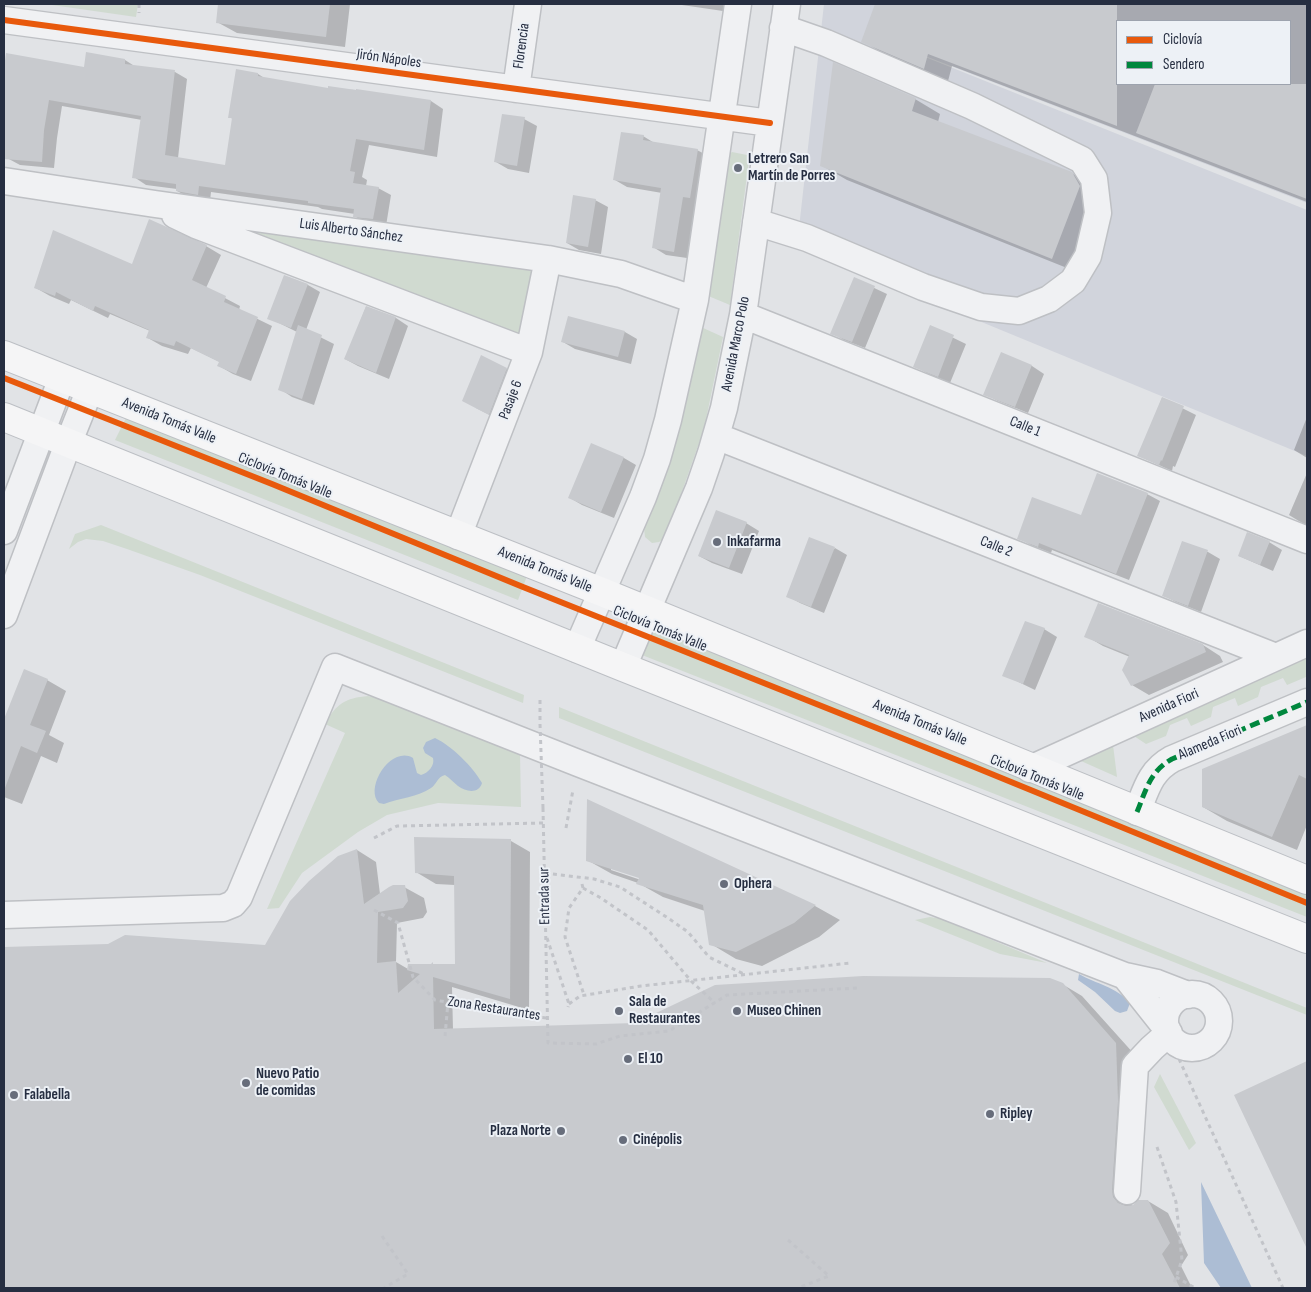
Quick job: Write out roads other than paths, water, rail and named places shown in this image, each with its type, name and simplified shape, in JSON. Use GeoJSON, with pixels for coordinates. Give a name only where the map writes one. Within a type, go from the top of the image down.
{"type":"FeatureCollection","features":[{"type":"Feature","properties":{"kind":"main road","name":"Avenida Tomás Valle"},"geometry":{"type":"LineString","coordinates":[[4,355],[602,592],[1307,880]]}},
{"type":"Feature","properties":{"kind":"main road"},"geometry":{"type":"LineString","coordinates":[[4,417],[577,649],[1307,939]]}},
{"type":"Feature","properties":{"kind":"street","name":"Florencia"},"geometry":{"type":"LineString","coordinates":[[516,88],[528,4]]}},
{"type":"Feature","properties":{"kind":"street"},"geometry":{"type":"LineString","coordinates":[[577,649],[643,497],[657,460],[676,385],[694,300],[723,116],[738,4]]}},
{"type":"Feature","properties":{"kind":"street"},"geometry":{"type":"LineString","coordinates":[[756,222],[807,238],[923,287],[982,307],[1019,311],[1049,299],[1073,281],[1088,256],[1098,213],[1094,179],[1082,160],[972,106],[826,44],[785,16]]}},
{"type":"Feature","properties":{"kind":"street","name":"Avenida Marco Polo"},"geometry":{"type":"LineString","coordinates":[[623,667],[699,488],[724,408],[743,315],[785,16]]}},
{"type":"Feature","properties":{"kind":"street","name":"Jirón Nápoles"},"geometry":{"type":"LineString","coordinates":[[4,20],[770,123]]}},
{"type":"Feature","properties":{"kind":"street","name":"Luis Alberto Sánchez"},"geometry":{"type":"LineString","coordinates":[[4,181],[548,259],[621,274],[694,300]]}},
{"type":"Feature","properties":{"kind":"street"},"geometry":{"type":"LineString","coordinates":[[155,204],[196,225],[529,352]]}},
{"type":"Feature","properties":{"kind":"street","name":"Pasaje 6"},"geometry":{"type":"LineString","coordinates":[[458,536],[529,352],[548,259]]}},
{"type":"Feature","properties":{"kind":"street","name":"Calle 1"},"geometry":{"type":"LineString","coordinates":[[743,315],[1307,540]]}},
{"type":"Feature","properties":{"kind":"street"},"geometry":{"type":"LineString","coordinates":[[4,532],[62,378]]}},
{"type":"Feature","properties":{"kind":"street"},"geometry":{"type":"LineString","coordinates":[[4,615],[90,389]]}},
{"type":"Feature","properties":{"kind":"street","name":"Calle 2"},"geometry":{"type":"LineString","coordinates":[[716,436],[1276,658]]}},
{"type":"Feature","properties":{"kind":"street","name":"Avenida Fiori"},"geometry":{"type":"LineString","coordinates":[[1030,768],[1307,644]]}},
{"type":"Feature","properties":{"kind":"street"},"geometry":{"type":"LineString","coordinates":[[4,915],[223,908],[233,904],[239,897],[336,667],[1125,976],[1157,983],[1188,995]]}},
{"type":"Feature","properties":{"kind":"street","name":"Alameda Fiori"},"geometry":{"type":"LineString","coordinates":[[1137,812],[1152,777],[1161,766],[1172,759],[1307,702]]}},
{"type":"Feature","properties":{"kind":"street"},"geometry":{"type":"LineString","coordinates":[[1125,976],[1169,1033],[1178,1044],[1187,1047],[1196,1048],[1204,1046],[1210,1041],[1219,1027],[1217,1010],[1213,1003],[1197,995],[1179,998],[1168,1011],[1166,1020],[1169,1033]]}},
{"type":"Feature","properties":{"kind":"street"},"geometry":{"type":"LineString","coordinates":[[1126,1191],[1135,1066],[1169,1033]]}},
{"type":"Feature","properties":{"kind":"water"},"geometry":{"type":"Polygon","coordinates":[[[435,738],[448,746],[468,764],[482,783],[480,787],[472,791],[465,790],[445,775],[440,777],[431,788],[420,793],[384,804],[379,803],[375,796],[375,788],[382,770],[396,757],[405,756],[413,758],[417,773],[421,775],[426,773],[432,766],[433,758],[425,753],[423,748],[426,742],[435,738]]]}},
{"type":"Feature","properties":{"kind":"water"},"geometry":{"type":"Polygon","coordinates":[[[1079,974],[1119,993],[1130,1003],[1127,1011],[1120,1013],[1115,1011],[1095,992],[1078,980],[1079,974]]]}},
{"type":"Feature","properties":{"kind":"water"},"geometry":{"type":"Polygon","coordinates":[[[1201,1182],[1252,1288],[1221,1288],[1204,1263],[1201,1182]]]}},
{"type":"Feature","properties":{"kind":"place","name":"Letrero San Martín de Porres"},"geometry":{"type":"Point","coordinates":[738,168]}},
{"type":"Feature","properties":{"kind":"place","name":"Inkafarma"},"geometry":{"type":"Point","coordinates":[717,542]}},
{"type":"Feature","properties":{"kind":"place","name":"Ophera"},"geometry":{"type":"Point","coordinates":[724,884]}},
{"type":"Feature","properties":{"kind":"place","name":"Sala de Restaurantes"},"geometry":{"type":"Point","coordinates":[619,1011]}},
{"type":"Feature","properties":{"kind":"place","name":"Museo Chinen"},"geometry":{"type":"Point","coordinates":[737,1011]}},
{"type":"Feature","properties":{"kind":"place","name":"El 10"},"geometry":{"type":"Point","coordinates":[628,1059]}},
{"type":"Feature","properties":{"kind":"place","name":"Nuevo Patio de comidas"},"geometry":{"type":"Point","coordinates":[246,1083]}},
{"type":"Feature","properties":{"kind":"place","name":"Falabella"},"geometry":{"type":"Point","coordinates":[14,1095]}},
{"type":"Feature","properties":{"kind":"place","name":"Ripley"},"geometry":{"type":"Point","coordinates":[990,1114]}},
{"type":"Feature","properties":{"kind":"place","name":"Plaza Norte"},"geometry":{"type":"Point","coordinates":[561,1131]}},
{"type":"Feature","properties":{"kind":"place","name":"Cinépolis"},"geometry":{"type":"Point","coordinates":[623,1140]}}]}
